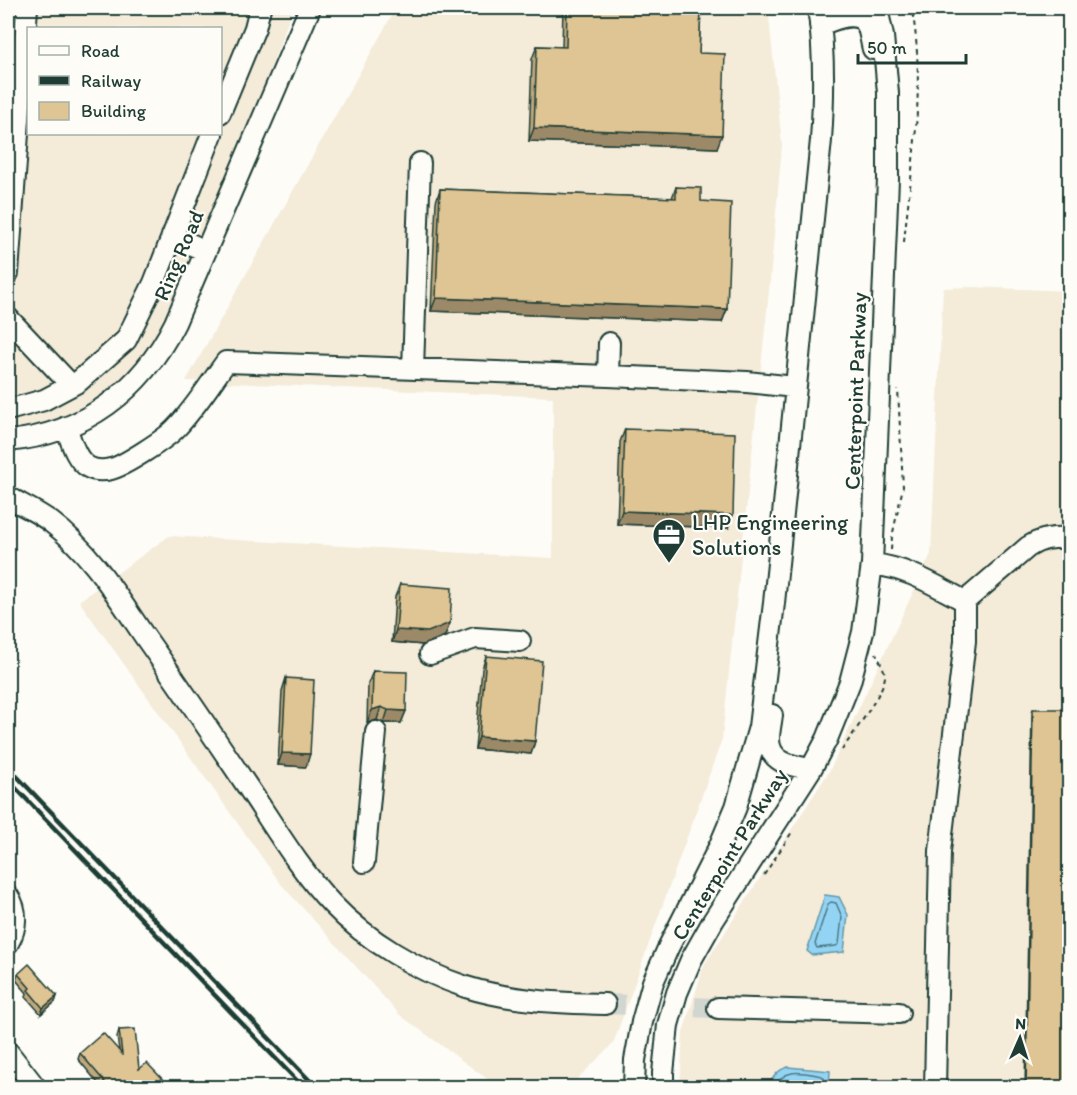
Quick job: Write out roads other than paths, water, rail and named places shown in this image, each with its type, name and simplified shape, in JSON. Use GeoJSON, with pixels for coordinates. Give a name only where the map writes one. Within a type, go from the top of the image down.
{"type":"FeatureCollection","features":[{"type":"Feature","properties":{"kind":"street"},"geometry":{"type":"LineString","coordinates":[[8,273],[27,8]]}},
{"type":"Feature","properties":{"kind":"street"},"geometry":{"type":"LineString","coordinates":[[222,108],[261,8]]}},
{"type":"Feature","properties":{"kind":"street","name":"Ring Road"},"geometry":{"type":"LineString","coordinates":[[8,441],[41,435],[66,427],[92,414],[115,400],[153,361],[175,323],[310,8]]}},
{"type":"Feature","properties":{"kind":"street","name":"Centerpoint Parkway"},"geometry":{"type":"LineString","coordinates":[[663,1088],[668,1025],[677,993],[691,960],[713,921],[811,769],[827,739],[850,682],[863,632],[872,564],[888,179],[888,93],[883,36],[877,8]]}},
{"type":"Feature","properties":{"kind":"street"},"geometry":{"type":"LineString","coordinates":[[819,16],[838,18],[853,16],[863,20],[867,25],[876,72],[876,135],[888,179]]}},
{"type":"Feature","properties":{"kind":"street","name":"Centerpoint Parkway"},"geometry":{"type":"LineString","coordinates":[[634,1088],[635,1060],[642,1022],[654,982],[736,807],[759,727],[766,680],[821,140],[824,98],[819,16]]}},
{"type":"Feature","properties":{"kind":"street"},"geometry":{"type":"LineString","coordinates":[[8,410],[44,400],[78,382],[126,340],[154,283],[212,135]]}},
{"type":"Feature","properties":{"kind":"street"},"geometry":{"type":"LineString","coordinates":[[412,369],[420,163]]}},
{"type":"Feature","properties":{"kind":"street"},"geometry":{"type":"LineString","coordinates":[[172,236],[206,251]]}},
{"type":"Feature","properties":{"kind":"street"},"geometry":{"type":"LineString","coordinates":[[8,318],[71,385]]}},
{"type":"Feature","properties":{"kind":"street"},"geometry":{"type":"LineString","coordinates":[[608,376],[609,343]]}},
{"type":"Feature","properties":{"kind":"street"},"geometry":{"type":"LineString","coordinates":[[66,427],[83,463],[97,470],[112,469],[171,433],[226,362],[747,382],[795,387]]}},
{"type":"Feature","properties":{"kind":"street"},"geometry":{"type":"LineString","coordinates":[[8,497],[50,521],[87,555],[196,709],[300,865],[332,904],[353,924],[405,960],[465,987],[519,999],[605,1004]]}},
{"type":"Feature","properties":{"kind":"street"},"geometry":{"type":"LineString","coordinates":[[781,530],[786,581],[779,664],[769,740],[772,753],[781,761],[791,766],[811,769]]}},
{"type":"Feature","properties":{"kind":"street"},"geometry":{"type":"LineString","coordinates":[[935,1088],[940,851],[965,641],[965,601],[1035,542],[1052,537],[1070,537]]}},
{"type":"Feature","properties":{"kind":"street"},"geometry":{"type":"LineString","coordinates":[[872,564],[910,572],[965,601]]}},
{"type":"Feature","properties":{"kind":"street"},"geometry":{"type":"LineString","coordinates":[[430,654],[476,638],[520,640]]}},
{"type":"Feature","properties":{"kind":"street"},"geometry":{"type":"LineString","coordinates":[[364,862],[376,732]]}},
{"type":"Feature","properties":{"kind":"street"},"geometry":{"type":"LineString","coordinates":[[8,896],[13,905],[15,921],[8,943]]}},
{"type":"Feature","properties":{"kind":"street"},"geometry":{"type":"LineString","coordinates":[[718,1008],[899,1013]]}},
{"type":"Feature","properties":{"kind":"street"},"geometry":{"type":"LineString","coordinates":[[8,1052],[36,1088]]}},
{"type":"Feature","properties":{"kind":"water"},"geometry":{"type":"Polygon","coordinates":[[[825,895],[839,897],[848,915],[844,952],[812,955],[807,951],[825,895]]]}},
{"type":"Feature","properties":{"kind":"water"},"geometry":{"type":"Polygon","coordinates":[[[788,1067],[830,1071],[829,1087],[769,1087],[776,1074],[788,1067]]]}},
{"type":"Feature","properties":{"kind":"tunnel"},"geometry":{"type":"LineString","coordinates":[[605,1004],[718,1008]]}},
{"type":"Feature","properties":{"kind":"railway"},"geometry":{"type":"LineString","coordinates":[[8,767],[317,1088]]}},
{"type":"Feature","properties":{"kind":"railway"},"geometry":{"type":"LineString","coordinates":[[8,780],[304,1088]]}},
{"type":"Feature","properties":{"kind":"place","name":"LHP Engineering Solutions"},"geometry":{"type":"Point","coordinates":[669,564]}}]}
